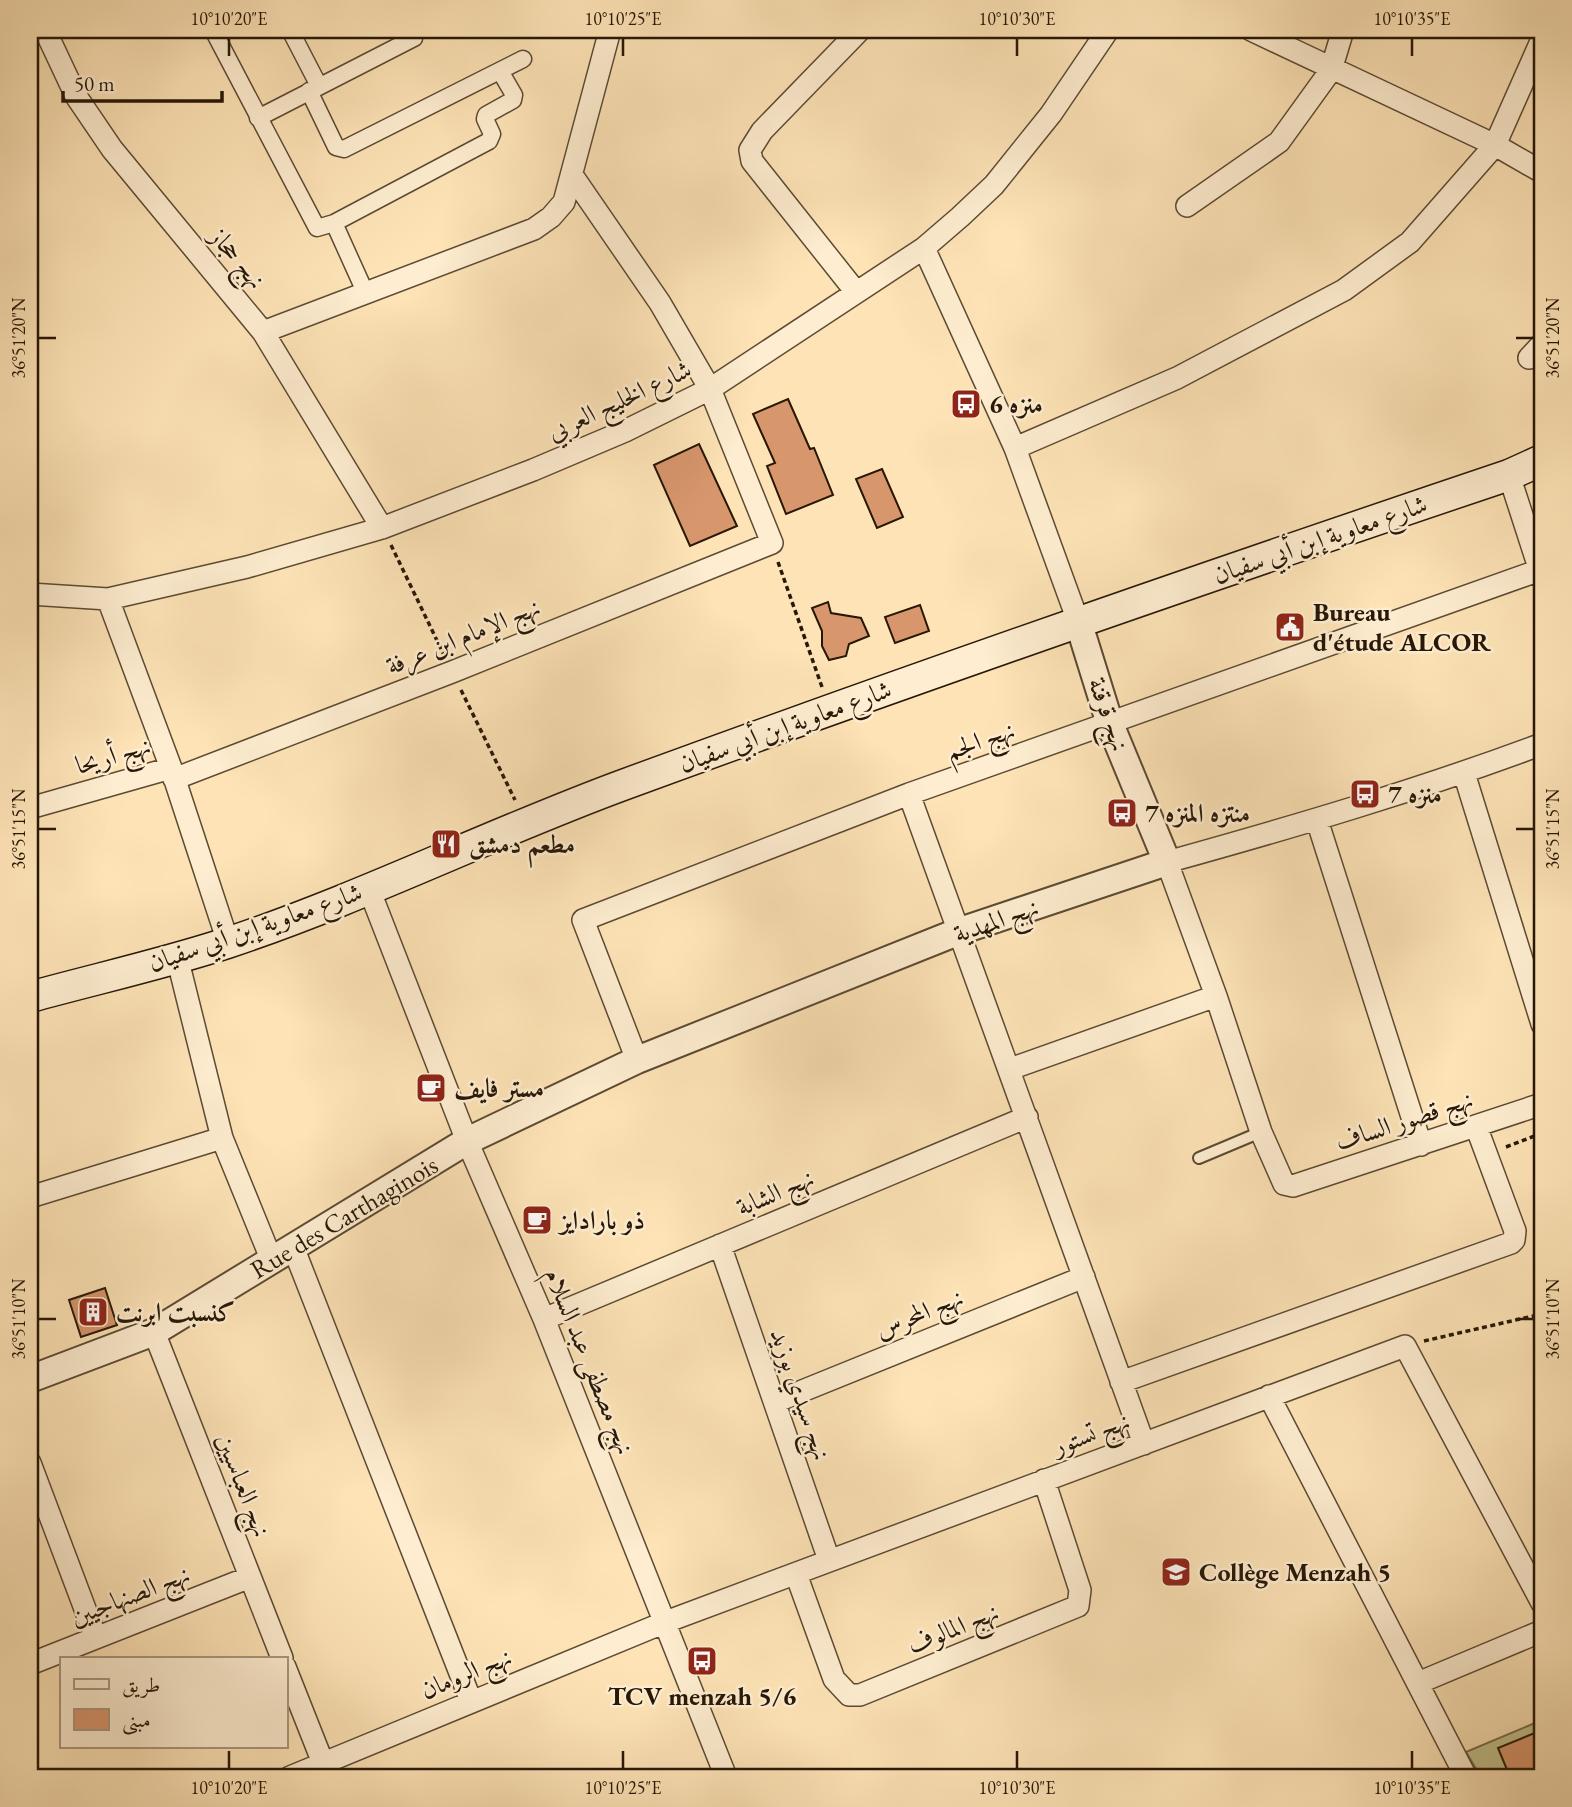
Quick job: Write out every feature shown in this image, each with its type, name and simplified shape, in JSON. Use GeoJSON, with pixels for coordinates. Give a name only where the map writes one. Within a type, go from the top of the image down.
{"type":"FeatureCollection","features":[{"type":"Feature","properties":{"kind":"main road","name":"شارع معاوية إبن أبي سفيان"},"geometry":{"type":"LineString","coordinates":[[30,997],[228,943],[369,889],[526,822],[830,709],[1078,621],[1509,475],[1542,460]]}},
{"type":"Feature","properties":{"kind":"street","name":"نهج حجاز"},"geometry":{"type":"LineString","coordinates":[[45,30],[76,96],[112,149],[263,332],[382,528]]}},
{"type":"Feature","properties":{"kind":"street"},"geometry":{"type":"LineString","coordinates":[[213,30],[313,223],[322,228],[489,141],[492,134],[485,119],[486,115],[513,100],[514,95],[499,71]]}},
{"type":"Feature","properties":{"kind":"street"},"geometry":{"type":"LineString","coordinates":[[290,30],[336,147],[344,149],[523,58]]}},
{"type":"Feature","properties":{"kind":"street"},"geometry":{"type":"LineString","coordinates":[[258,117],[414,38],[415,30]]}},
{"type":"Feature","properties":{"kind":"street"},"geometry":{"type":"LineString","coordinates":[[263,332],[534,229],[551,218],[564,202],[610,30]]}},
{"type":"Feature","properties":{"kind":"street"},"geometry":{"type":"LineString","coordinates":[[856,292],[752,161],[750,150],[762,131],[860,30]]}},
{"type":"Feature","properties":{"kind":"street","name":"شارع الخليج العربي"},"geometry":{"type":"LineString","coordinates":[[30,594],[108,599],[247,567],[382,528],[533,470],[625,431],[709,389],[924,248],[994,185],[1051,114],[1108,30]]}},
{"type":"Feature","properties":{"kind":"street"},"geometry":{"type":"LineString","coordinates":[[1251,30],[1495,145],[1542,172]]}},
{"type":"Feature","properties":{"kind":"street"},"geometry":{"type":"LineString","coordinates":[[1187,206],[1279,142],[1331,70],[1343,30]]}},
{"type":"Feature","properties":{"kind":"street"},"geometry":{"type":"LineString","coordinates":[[1015,448],[1177,378],[1344,290],[1410,242],[1495,145],[1542,39]]}},
{"type":"Feature","properties":{"kind":"street"},"geometry":{"type":"LineString","coordinates":[[572,175],[660,303],[709,389],[772,543]]}},
{"type":"Feature","properties":{"kind":"street"},"geometry":{"type":"LineString","coordinates":[[334,223],[366,294]]}},
{"type":"Feature","properties":{"kind":"street","name":"نهج قرقنة"},"geometry":{"type":"LineString","coordinates":[[924,248],[1015,448],[1078,621],[1110,724],[1167,862],[1216,996],[1261,1132],[1284,1184]]}},
{"type":"Feature","properties":{"kind":"street"},"geometry":{"type":"LineString","coordinates":[[1509,475],[1541,573]]}},
{"type":"Feature","properties":{"kind":"street","name":"نهج الإمام ابن عرفة"},"geometry":{"type":"LineString","coordinates":[[172,774],[452,672],[772,543]]}},
{"type":"Feature","properties":{"kind":"street","name":"نهج الجم"},"geometry":{"type":"LineString","coordinates":[[637,1060],[583,919],[909,794],[1541,573]]}},
{"type":"Feature","properties":{"kind":"street"},"geometry":{"type":"LineString","coordinates":[[108,599],[172,774],[228,943]]}},
{"type":"Feature","properties":{"kind":"street","name":"نهج المهدية"},"geometry":{"type":"LineString","coordinates":[[467,1141],[637,1060],[960,931],[1167,862],[1317,820],[1464,773],[1542,744]]}},
{"type":"Feature","properties":{"kind":"street"},"geometry":{"type":"LineString","coordinates":[[1464,773],[1542,1024]]}},
{"type":"Feature","properties":{"kind":"street","name":"نهج أريحا"},"geometry":{"type":"LineString","coordinates":[[30,808],[172,774]]}},
{"type":"Feature","properties":{"kind":"street"},"geometry":{"type":"LineString","coordinates":[[909,794],[1144,1444]]}},
{"type":"Feature","properties":{"kind":"street"},"geometry":{"type":"LineString","coordinates":[[1317,820],[1421,1145]]}},
{"type":"Feature","properties":{"kind":"street","name":"نهج مصطفى عبد السلام"},"geometry":{"type":"LineString","coordinates":[[369,889],[467,1141],[544,1319],[726,1777]]}},
{"type":"Feature","properties":{"kind":"street"},"geometry":{"type":"LineString","coordinates":[[177,957],[222,1138],[282,1254],[471,1701]]}},
{"type":"Feature","properties":{"kind":"street"},"geometry":{"type":"LineString","coordinates":[[1010,1069],[1216,996]]}},
{"type":"Feature","properties":{"kind":"street","name":"نهج قصور الساف"},"geometry":{"type":"LineString","coordinates":[[1284,1184],[1293,1186],[1542,1104]]}},
{"type":"Feature","properties":{"kind":"street","name":"نهج الشابة"},"geometry":{"type":"LineString","coordinates":[[544,1319],[1027,1117]]}},
{"type":"Feature","properties":{"kind":"street"},"geometry":{"type":"LineString","coordinates":[[1121,1382],[1511,1243],[1515,1231],[1476,1126]]}},
{"type":"Feature","properties":{"kind":"street"},"geometry":{"type":"LineString","coordinates":[[30,1197],[222,1138]]}},
{"type":"Feature","properties":{"kind":"street","name":"Rue des Carthaginois"},"geometry":{"type":"LineString","coordinates":[[30,1379],[154,1332],[467,1141]]}},
{"type":"Feature","properties":{"kind":"street","name":"نهج سيدي بوزيد"},"geometry":{"type":"LineString","coordinates":[[720,1245],[829,1560]]}},
{"type":"Feature","properties":{"kind":"street","name":"نهج المحرس"},"geometry":{"type":"LineString","coordinates":[[775,1402],[1084,1277]]}},
{"type":"Feature","properties":{"kind":"street","name":"نهج العباسيين"},"geometry":{"type":"LineString","coordinates":[[154,1332],[282,1657]]}},
{"type":"Feature","properties":{"kind":"street"},"geometry":{"type":"LineString","coordinates":[[1405,1346],[1542,1603]]}},
{"type":"Feature","properties":{"kind":"street","name":"نهج تستور"},"geometry":{"type":"LineString","coordinates":[[663,1623],[1405,1346]]}},
{"type":"Feature","properties":{"kind":"street"},"geometry":{"type":"LineString","coordinates":[[1269,1396],[1418,1683],[1458,1775]]}},
{"type":"Feature","properties":{"kind":"street"},"geometry":{"type":"LineString","coordinates":[[30,1463],[96,1638]]}},
{"type":"Feature","properties":{"kind":"street","name":"نهج المالوف"},"geometry":{"type":"LineString","coordinates":[[796,1574],[834,1679],[849,1695],[860,1695],[1079,1606],[1080,1590],[1044,1480]]}},
{"type":"Feature","properties":{"kind":"street","name":"نهج الصنهاجيين"},"geometry":{"type":"LineString","coordinates":[[30,1664],[250,1577]]}},
{"type":"Feature","properties":{"kind":"street","name":"نهج الرومان"},"geometry":{"type":"LineString","coordinates":[[290,1777],[663,1623]]}},
{"type":"Feature","properties":{"kind":"street"},"geometry":{"type":"LineString","coordinates":[[1418,1683],[1542,1631]]}},
{"type":"Feature","properties":{"kind":"street"},"geometry":{"type":"LineString","coordinates":[[287,1672],[323,1763]]}},
{"type":"Feature","properties":{"kind":"lane"},"geometry":{"type":"LineString","coordinates":[[1199,1158],[1261,1132]]}},
{"type":"Feature","properties":{"kind":"path"},"geometry":{"type":"LineString","coordinates":[[382,528],[526,822]]}},
{"type":"Feature","properties":{"kind":"path"},"geometry":{"type":"LineString","coordinates":[[772,543],[830,709]]}},
{"type":"Feature","properties":{"kind":"path"},"geometry":{"type":"LineString","coordinates":[[1488,1154],[1542,1133]]}},
{"type":"Feature","properties":{"kind":"path"},"geometry":{"type":"LineString","coordinates":[[1405,1346],[1542,1314]]}},
{"type":"Feature","properties":{"kind":"green space"},"geometry":{"type":"Polygon","coordinates":[[[1542,1720],[1542,1777],[1481,1777],[1466,1752],[1542,1720]]]}},
{"type":"Feature","properties":{"kind":"building"},"geometry":{"type":"Polygon","coordinates":[[[788,399],[810,449],[814,448],[833,495],[786,514],[767,466],[775,463],[753,414],[788,399]]]}},
{"type":"Feature","properties":{"kind":"building"},"geometry":{"type":"Polygon","coordinates":[[[699,444],[737,526],[690,546],[654,465],[699,444]]]}},
{"type":"Feature","properties":{"kind":"building"},"geometry":{"type":"Polygon","coordinates":[[[882,469],[903,517],[877,528],[856,479],[882,469]]]}},
{"type":"Feature","properties":{"kind":"building"},"geometry":{"type":"Polygon","coordinates":[[[828,602],[831,613],[861,618],[869,636],[849,644],[846,656],[829,660],[822,646],[822,631],[812,608],[828,602]]]}},
{"type":"Feature","properties":{"kind":"building"},"geometry":{"type":"Polygon","coordinates":[[[920,605],[929,631],[895,643],[885,617],[920,605]]]}},
{"type":"Feature","properties":{"kind":"building","name":"كنسبت ابرنت"},"geometry":{"type":"Polygon","coordinates":[[[105,1288],[117,1325],[81,1337],[69,1300],[105,1288]]]}},
{"type":"Feature","properties":{"kind":"building"},"geometry":{"type":"Polygon","coordinates":[[[1542,1730],[1542,1777],[1510,1777],[1498,1748],[1542,1730]]]}},
{"type":"Feature","properties":{"kind":"place","name":"منزه 6"},"geometry":{"type":"Point","coordinates":[966,404]}},
{"type":"Feature","properties":{"kind":"place","name":"Bureau d'étude ALCOR"},"geometry":{"type":"Point","coordinates":[1290,627]}},
{"type":"Feature","properties":{"kind":"place","name":"منزه 7"},"geometry":{"type":"Point","coordinates":[1365,794]}},
{"type":"Feature","properties":{"kind":"place","name":"منتزه المنزه 7"},"geometry":{"type":"Point","coordinates":[1122,813]}},
{"type":"Feature","properties":{"kind":"place","name":"مطعم دمشق"},"geometry":{"type":"Point","coordinates":[446,844]}},
{"type":"Feature","properties":{"kind":"place","name":"مستر فايف"},"geometry":{"type":"Point","coordinates":[431,1088]}},
{"type":"Feature","properties":{"kind":"place","name":"ذو بارادايز"},"geometry":{"type":"Point","coordinates":[537,1220]}},
{"type":"Feature","properties":{"kind":"place","name":"كنسبت ابرنت"},"geometry":{"type":"Point","coordinates":[93,1312]}},
{"type":"Feature","properties":{"kind":"place","name":"Collège Menzah 5"},"geometry":{"type":"Point","coordinates":[1176,1572]}},
{"type":"Feature","properties":{"kind":"place","name":"TCV menzah 5/6"},"geometry":{"type":"Point","coordinates":[702,1661]}}]}
